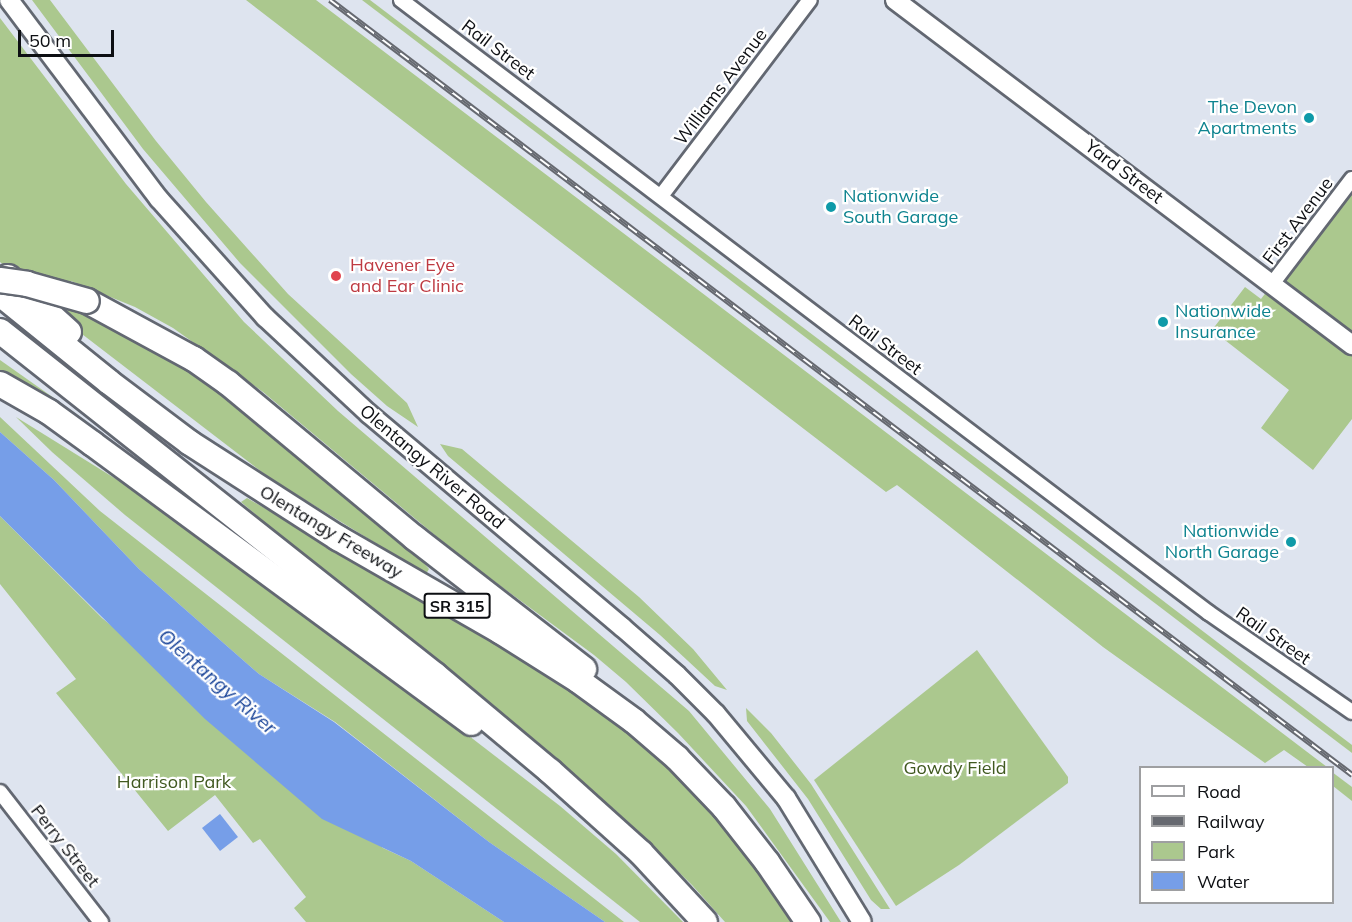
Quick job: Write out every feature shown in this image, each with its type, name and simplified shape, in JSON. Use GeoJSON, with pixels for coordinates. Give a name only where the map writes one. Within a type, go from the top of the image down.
{"type":"FeatureCollection","features":[{"type":"Feature","properties":{"kind":"highway"},"geometry":{"type":"LineString","coordinates":[[0,269],[190,443]]}},
{"type":"Feature","properties":{"kind":"highway"},"geometry":{"type":"LineString","coordinates":[[0,280],[27,284],[87,301],[194,359],[228,383],[424,545],[597,680],[677,758]]}},
{"type":"Feature","properties":{"kind":"highway","name":"Olentangy Freeway"},"geometry":{"type":"LineString","coordinates":[[0,294],[109,382],[190,443],[327,531],[569,675],[634,721],[677,758],[746,833],[808,922]]}},
{"type":"Feature","properties":{"kind":"highway","name":"Olentangy Freeway"},"geometry":{"type":"LineString","coordinates":[[0,331],[435,675],[550,771],[641,853],[705,922]]}},
{"type":"Feature","properties":{"kind":"highway"},"geometry":{"type":"LineString","coordinates":[[1,392],[93,444],[460,717],[550,771]]}},
{"type":"Feature","properties":{"kind":"main road","name":"Olentangy River Road"},"geometry":{"type":"LineString","coordinates":[[9,0],[159,199],[264,316],[369,414],[678,675],[716,714],[786,798],[862,922]]}},
{"type":"Feature","properties":{"kind":"main road","name":"Yard Street"},"geometry":{"type":"LineString","coordinates":[[895,0],[1352,345]]}},
{"type":"Feature","properties":{"kind":"street","name":"Rail Street"},"geometry":{"type":"LineString","coordinates":[[401,0],[1209,613],[1352,712]]}},
{"type":"Feature","properties":{"kind":"street","name":"Williams Avenue"},"geometry":{"type":"LineString","coordinates":[[661,196],[810,0]]}},
{"type":"Feature","properties":{"kind":"street","name":"First Avenue"},"geometry":{"type":"LineString","coordinates":[[1272,284],[1352,179]]}},
{"type":"Feature","properties":{"kind":"street","name":"Perry Street"},"geometry":{"type":"LineString","coordinates":[[0,792],[101,922]]}},
{"type":"Feature","properties":{"kind":"green space"},"geometry":{"type":"Polygon","coordinates":[[[32,0],[50,0],[156,141],[206,202],[288,294],[407,403],[418,427],[387,406],[351,374],[240,263],[143,149],[32,0]]]}},
{"type":"Feature","properties":{"kind":"green space"},"geometry":{"type":"Polygon","coordinates":[[[246,0],[316,0],[1326,766],[1307,766],[1284,750],[1265,763],[1103,647],[897,485],[886,492],[246,0]]]}},
{"type":"Feature","properties":{"kind":"green space"},"geometry":{"type":"Polygon","coordinates":[[[362,0],[370,0],[1039,506],[1352,745],[1352,753],[362,0]]]}},
{"type":"Feature","properties":{"kind":"green space"},"geometry":{"type":"Polygon","coordinates":[[[0,18],[126,184],[244,322],[338,411],[689,711],[770,809],[841,922],[830,922],[746,806],[678,733],[626,682],[594,655],[460,556],[263,392],[173,328],[135,307],[71,281],[78,310],[108,320],[144,338],[225,393],[411,548],[429,569],[426,574],[271,479],[78,331],[0,262],[0,18]]]}},
{"type":"Feature","properties":{"kind":"green space"},"geometry":{"type":"Polygon","coordinates":[[[1352,179],[1352,419],[1313,470],[1261,428],[1289,390],[1212,330],[1245,287],[1261,299],[1352,179]]]}},
{"type":"Feature","properties":{"kind":"green space"},"geometry":{"type":"Polygon","coordinates":[[[0,360],[86,421],[84,423],[0,374],[0,360]]]}},
{"type":"Feature","properties":{"kind":"green space"},"geometry":{"type":"Polygon","coordinates":[[[0,417],[100,511],[624,922],[605,922],[489,842],[335,722],[259,674],[139,569],[54,480],[0,432],[0,417]]]}},
{"type":"Feature","properties":{"kind":"green space"},"geometry":{"type":"Polygon","coordinates":[[[16,417],[124,484],[360,652],[560,806],[616,854],[683,922],[640,922],[125,515],[52,452],[16,417]]]}},
{"type":"Feature","properties":{"kind":"green space"},"geometry":{"type":"Polygon","coordinates":[[[440,444],[462,449],[639,597],[693,649],[727,690],[715,686],[660,635],[448,456],[440,444]]]}},
{"type":"Feature","properties":{"kind":"green space"},"geometry":{"type":"Polygon","coordinates":[[[247,498],[505,646],[590,702],[656,756],[719,820],[738,843],[793,922],[725,922],[692,885],[615,810],[345,591],[241,502],[247,498]]]}},
{"type":"Feature","properties":{"kind":"green space","name":"Harrison Park"},"geometry":{"type":"Polygon","coordinates":[[[0,516],[102,618],[383,848],[411,861],[504,922],[306,922],[294,908],[306,897],[260,839],[253,843],[215,795],[168,831],[56,693],[76,679],[0,584],[0,516]]]}},
{"type":"Feature","properties":{"kind":"green space","name":"Gowdy Field"},"geometry":{"type":"Polygon","coordinates":[[[977,650],[1068,777],[1068,783],[959,865],[896,906],[814,780],[977,650]]]}},
{"type":"Feature","properties":{"kind":"green space"},"geometry":{"type":"Polygon","coordinates":[[[746,708],[771,733],[811,784],[890,909],[881,909],[871,900],[808,799],[747,721],[746,708]]]}},
{"type":"Feature","properties":{"kind":"green space"},"geometry":{"type":"Polygon","coordinates":[[[1334,774],[1352,787],[1352,801],[1334,787],[1334,774]]]}},
{"type":"Feature","properties":{"kind":"water","name":"Olentangy River"},"geometry":{"type":"Polygon","coordinates":[[[0,432],[54,480],[139,569],[259,674],[334,722],[489,842],[605,922],[504,922],[411,861],[322,819],[205,719],[0,516],[0,432]]]}},
{"type":"Feature","properties":{"kind":"water"},"geometry":{"type":"Polygon","coordinates":[[[220,814],[238,837],[220,851],[202,828],[220,814]]]}},
{"type":"Feature","properties":{"kind":"railway"},"geometry":{"type":"LineString","coordinates":[[330,0],[1352,775]]}},
{"type":"Feature","properties":{"kind":"place","name":"The Devon Apartments"},"geometry":{"type":"Point","coordinates":[1309,118]}},
{"type":"Feature","properties":{"kind":"place","name":"Nationwide South Garage"},"geometry":{"type":"Point","coordinates":[831,207]}},
{"type":"Feature","properties":{"kind":"place","name":"Havener Eye and Ear Clinic"},"geometry":{"type":"Point","coordinates":[336,276]}},
{"type":"Feature","properties":{"kind":"place","name":"Nationwide Insurance"},"geometry":{"type":"Point","coordinates":[1163,322]}},
{"type":"Feature","properties":{"kind":"place","name":"Nationwide North Garage"},"geometry":{"type":"Point","coordinates":[1291,542]}}]}
